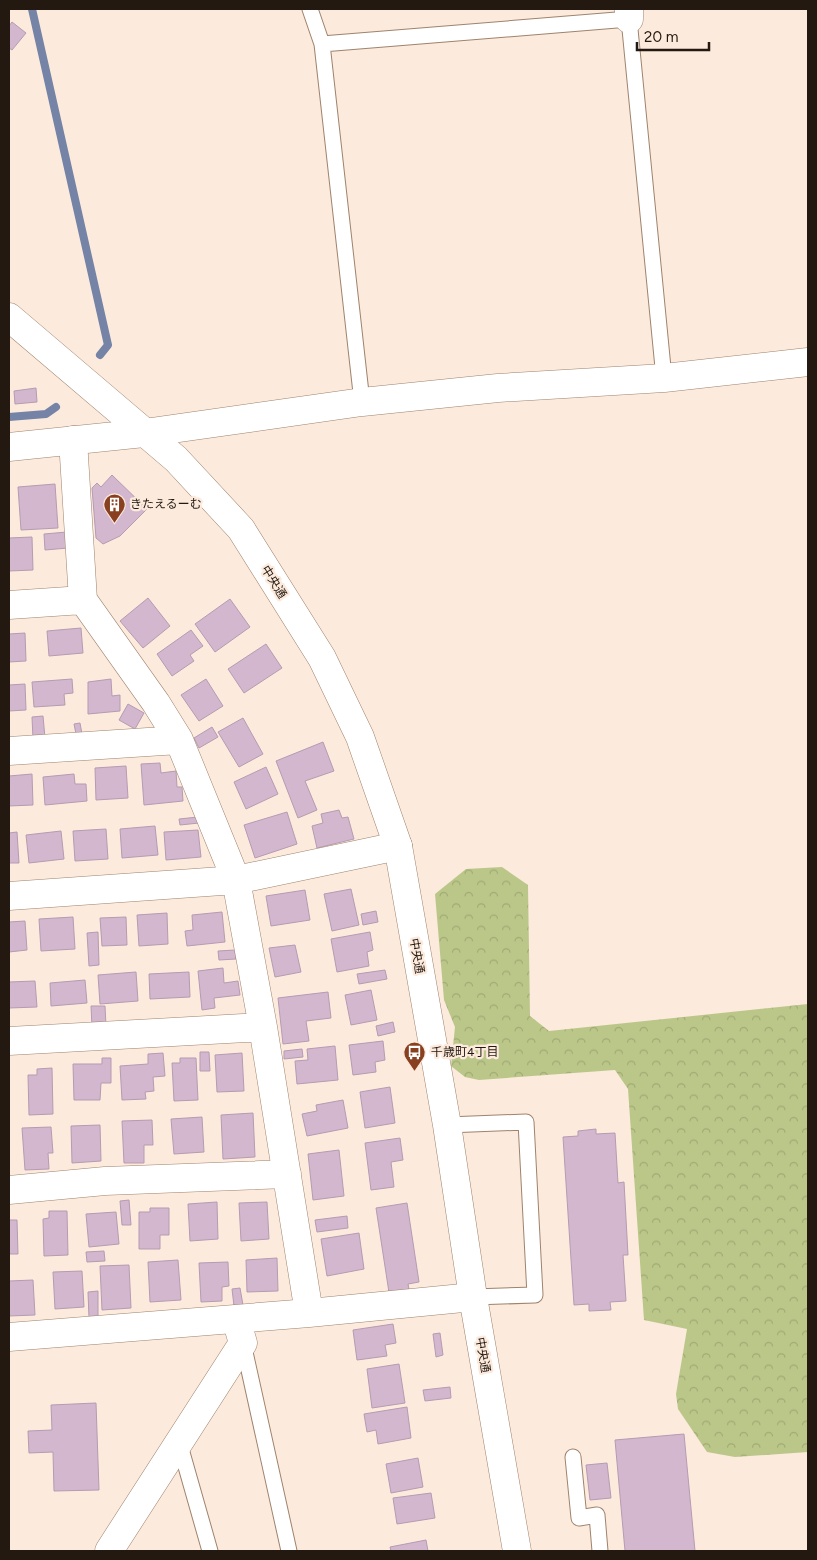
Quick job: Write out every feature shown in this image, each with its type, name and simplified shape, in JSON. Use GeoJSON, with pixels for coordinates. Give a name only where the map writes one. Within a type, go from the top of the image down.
{"type":"FeatureCollection","features":[{"type":"Feature","properties":{"kind":"street","name":"中央通"},"geometry":{"type":"LineString","coordinates":[[9,317],[176,459],[241,529],[322,658],[360,737],[398,846],[447,1125],[473,1297],[517,1551]]}},
{"type":"Feature","properties":{"kind":"street"},"geometry":{"type":"LineString","coordinates":[[9,446],[144,432],[362,402],[498,388],[664,378],[808,362]]}},
{"type":"Feature","properties":{"kind":"street"},"geometry":{"type":"LineString","coordinates":[[73,440],[83,600],[156,703],[179,740],[236,880],[263,1027],[309,1313]]}},
{"type":"Feature","properties":{"kind":"street"},"geometry":{"type":"LineString","coordinates":[[9,604],[83,600]]}},
{"type":"Feature","properties":{"kind":"street"},"geometry":{"type":"LineString","coordinates":[[9,751],[179,740]]}},
{"type":"Feature","properties":{"kind":"street"},"geometry":{"type":"LineString","coordinates":[[9,896],[236,880],[398,846]]}},
{"type":"Feature","properties":{"kind":"street"},"geometry":{"type":"LineString","coordinates":[[9,1042],[263,1027]]}},
{"type":"Feature","properties":{"kind":"street"},"geometry":{"type":"LineString","coordinates":[[9,1190],[105,1181],[287,1174]]}},
{"type":"Feature","properties":{"kind":"street"},"geometry":{"type":"LineString","coordinates":[[9,1337],[240,1331],[309,1313],[473,1297]]}},
{"type":"Feature","properties":{"kind":"street"},"geometry":{"type":"LineString","coordinates":[[109,1551],[179,1442],[240,1331]]}},
{"type":"Feature","properties":{"kind":"lane"},"geometry":{"type":"LineString","coordinates":[[310,9],[322,44],[362,402]]}},
{"type":"Feature","properties":{"kind":"lane"},"geometry":{"type":"LineString","coordinates":[[322,44],[629,14],[664,378]]}},
{"type":"Feature","properties":{"kind":"lane"},"geometry":{"type":"LineString","coordinates":[[447,1125],[526,1122],[535,1295],[473,1297]]}},
{"type":"Feature","properties":{"kind":"lane"},"geometry":{"type":"LineString","coordinates":[[240,1331],[289,1551]]}},
{"type":"Feature","properties":{"kind":"lane"},"geometry":{"type":"LineString","coordinates":[[179,1442],[210,1551]]}},
{"type":"Feature","properties":{"kind":"lane"},"geometry":{"type":"LineString","coordinates":[[573,1457],[579,1518],[596,1515],[600,1551]]}},
{"type":"Feature","properties":{"kind":"green space"},"geometry":{"type":"Polygon","coordinates":[[[502,867],[528,885],[530,1016],[549,1031],[808,1004],[808,1452],[735,1457],[707,1452],[678,1409],[676,1394],[687,1329],[644,1320],[628,1089],[615,1070],[479,1080],[465,1077],[451,1066],[455,1027],[444,1000],[435,894],[466,869],[502,867]]]}},
{"type":"Feature","properties":{"kind":"building"},"geometry":{"type":"Polygon","coordinates":[[[12,22],[26,33],[12,50],[9,48],[9,26],[12,22]]]}},
{"type":"Feature","properties":{"kind":"building"},"geometry":{"type":"Polygon","coordinates":[[[36,388],[37,402],[15,404],[14,391],[36,388]]]}},
{"type":"Feature","properties":{"kind":"building","name":"きたえるーむ"},"geometry":{"type":"Polygon","coordinates":[[[112,475],[147,509],[120,536],[103,544],[96,538],[92,488],[97,483],[101,487],[112,475]]]}},
{"type":"Feature","properties":{"kind":"building"},"geometry":{"type":"Polygon","coordinates":[[[55,484],[58,528],[21,530],[18,487],[55,484]]]}},
{"type":"Feature","properties":{"kind":"building"},"geometry":{"type":"Polygon","coordinates":[[[67,532],[68,548],[45,550],[44,534],[67,532]]]}},
{"type":"Feature","properties":{"kind":"building"},"geometry":{"type":"Polygon","coordinates":[[[32,537],[33,570],[9,571],[9,538],[32,537]]]}},
{"type":"Feature","properties":{"kind":"building"},"geometry":{"type":"Polygon","coordinates":[[[148,598],[170,626],[143,648],[120,621],[148,598]]]}},
{"type":"Feature","properties":{"kind":"building"},"geometry":{"type":"Polygon","coordinates":[[[230,599],[250,627],[215,652],[195,624],[230,599]]]}},
{"type":"Feature","properties":{"kind":"building"},"geometry":{"type":"Polygon","coordinates":[[[81,628],[83,653],[49,656],[47,631],[81,628]]]}},
{"type":"Feature","properties":{"kind":"building"},"geometry":{"type":"Polygon","coordinates":[[[191,630],[203,646],[190,655],[194,661],[172,676],[157,654],[191,630]]]}},
{"type":"Feature","properties":{"kind":"building"},"geometry":{"type":"Polygon","coordinates":[[[25,633],[26,661],[9,662],[9,634],[25,633]]]}},
{"type":"Feature","properties":{"kind":"building"},"geometry":{"type":"Polygon","coordinates":[[[266,644],[282,668],[244,693],[228,669],[266,644]]]}},
{"type":"Feature","properties":{"kind":"building"},"geometry":{"type":"Polygon","coordinates":[[[72,679],[73,693],[64,694],[65,705],[34,707],[32,682],[72,679]]]}},
{"type":"Feature","properties":{"kind":"building"},"geometry":{"type":"Polygon","coordinates":[[[111,679],[112,696],[120,695],[120,711],[88,714],[88,682],[111,679]]]}},
{"type":"Feature","properties":{"kind":"building"},"geometry":{"type":"Polygon","coordinates":[[[206,679],[223,706],[199,721],[181,695],[206,679]]]}},
{"type":"Feature","properties":{"kind":"building"},"geometry":{"type":"Polygon","coordinates":[[[25,684],[26,710],[9,711],[9,685],[25,684]]]}},
{"type":"Feature","properties":{"kind":"building"},"geometry":{"type":"Polygon","coordinates":[[[128,704],[144,713],[135,729],[119,720],[128,704]]]}},
{"type":"Feature","properties":{"kind":"building"},"geometry":{"type":"Polygon","coordinates":[[[43,716],[45,738],[33,739],[32,717],[43,716]]]}},
{"type":"Feature","properties":{"kind":"building"},"geometry":{"type":"Polygon","coordinates":[[[243,718],[263,754],[239,767],[218,732],[243,718]]]}},
{"type":"Feature","properties":{"kind":"building"},"geometry":{"type":"Polygon","coordinates":[[[80,723],[82,734],[76,734],[74,724],[80,723]]]}},
{"type":"Feature","properties":{"kind":"building"},"geometry":{"type":"Polygon","coordinates":[[[212,727],[218,737],[199,748],[194,738],[212,727]]]}},
{"type":"Feature","properties":{"kind":"building"},"geometry":{"type":"Polygon","coordinates":[[[323,742],[334,771],[305,781],[317,810],[298,818],[276,761],[323,742]]]}},
{"type":"Feature","properties":{"kind":"building"},"geometry":{"type":"Polygon","coordinates":[[[160,763],[161,773],[176,771],[177,787],[182,787],[183,801],[144,805],[141,764],[160,763]]]}},
{"type":"Feature","properties":{"kind":"building"},"geometry":{"type":"Polygon","coordinates":[[[126,766],[128,798],[96,800],[95,768],[126,766]]]}},
{"type":"Feature","properties":{"kind":"building"},"geometry":{"type":"Polygon","coordinates":[[[266,767],[278,794],[246,809],[234,782],[266,767]]]}},
{"type":"Feature","properties":{"kind":"building"},"geometry":{"type":"Polygon","coordinates":[[[32,774],[33,805],[9,806],[9,776],[32,774]]]}},
{"type":"Feature","properties":{"kind":"building"},"geometry":{"type":"Polygon","coordinates":[[[74,774],[75,784],[86,784],[87,801],[45,805],[43,777],[74,774]]]}},
{"type":"Feature","properties":{"kind":"building"},"geometry":{"type":"Polygon","coordinates":[[[339,810],[342,818],[348,817],[354,839],[317,848],[312,826],[323,823],[321,814],[339,810]]]}},
{"type":"Feature","properties":{"kind":"building"},"geometry":{"type":"Polygon","coordinates":[[[287,812],[297,844],[255,858],[244,825],[287,812]]]}},
{"type":"Feature","properties":{"kind":"building"},"geometry":{"type":"Polygon","coordinates":[[[198,817],[199,823],[180,825],[179,819],[198,817]]]}},
{"type":"Feature","properties":{"kind":"building"},"geometry":{"type":"Polygon","coordinates":[[[155,826],[158,855],[122,858],[120,829],[155,826]]]}},
{"type":"Feature","properties":{"kind":"building"},"geometry":{"type":"Polygon","coordinates":[[[106,829],[108,859],[75,861],[73,831],[106,829]]]}},
{"type":"Feature","properties":{"kind":"building"},"geometry":{"type":"Polygon","coordinates":[[[198,830],[201,857],[166,860],[164,832],[198,830]]]}},
{"type":"Feature","properties":{"kind":"building"},"geometry":{"type":"Polygon","coordinates":[[[61,831],[64,859],[29,863],[26,835],[61,831]]]}},
{"type":"Feature","properties":{"kind":"building"},"geometry":{"type":"Polygon","coordinates":[[[17,832],[19,863],[9,863],[9,833],[17,832]]]}},
{"type":"Feature","properties":{"kind":"building"},"geometry":{"type":"Polygon","coordinates":[[[351,889],[359,925],[332,931],[324,894],[351,889]]]}},
{"type":"Feature","properties":{"kind":"building"},"geometry":{"type":"Polygon","coordinates":[[[305,890],[310,920],[271,926],[266,896],[305,890]]]}},
{"type":"Feature","properties":{"kind":"building"},"geometry":{"type":"Polygon","coordinates":[[[376,911],[378,922],[363,925],[361,914],[376,911]]]}},
{"type":"Feature","properties":{"kind":"building"},"geometry":{"type":"Polygon","coordinates":[[[222,912],[225,942],[187,946],[185,931],[193,930],[192,915],[222,912]]]}},
{"type":"Feature","properties":{"kind":"building"},"geometry":{"type":"Polygon","coordinates":[[[167,913],[168,944],[139,946],[137,915],[167,913]]]}},
{"type":"Feature","properties":{"kind":"building"},"geometry":{"type":"Polygon","coordinates":[[[73,917],[75,949],[41,951],[39,919],[73,917]]]}},
{"type":"Feature","properties":{"kind":"building"},"geometry":{"type":"Polygon","coordinates":[[[126,917],[127,945],[102,946],[100,918],[126,917]]]}},
{"type":"Feature","properties":{"kind":"building"},"geometry":{"type":"Polygon","coordinates":[[[25,921],[27,950],[9,952],[9,922],[25,921]]]}},
{"type":"Feature","properties":{"kind":"building"},"geometry":{"type":"Polygon","coordinates":[[[98,932],[99,965],[89,966],[87,933],[98,932]]]}},
{"type":"Feature","properties":{"kind":"building"},"geometry":{"type":"Polygon","coordinates":[[[370,932],[373,950],[367,952],[369,966],[337,972],[331,939],[370,932]]]}},
{"type":"Feature","properties":{"kind":"building"},"geometry":{"type":"Polygon","coordinates":[[[295,945],[301,972],[275,977],[269,948],[295,945]]]}},
{"type":"Feature","properties":{"kind":"building"},"geometry":{"type":"Polygon","coordinates":[[[235,950],[236,959],[219,960],[218,951],[235,950]]]}},
{"type":"Feature","properties":{"kind":"building"},"geometry":{"type":"Polygon","coordinates":[[[223,968],[224,983],[238,981],[240,995],[214,998],[215,1008],[202,1010],[198,971],[223,968]]]}},
{"type":"Feature","properties":{"kind":"building"},"geometry":{"type":"Polygon","coordinates":[[[385,970],[387,979],[359,984],[357,974],[385,970]]]}},
{"type":"Feature","properties":{"kind":"building"},"geometry":{"type":"Polygon","coordinates":[[[136,972],[138,1001],[100,1004],[98,975],[136,972]]]}},
{"type":"Feature","properties":{"kind":"building"},"geometry":{"type":"Polygon","coordinates":[[[189,972],[190,997],[150,999],[149,974],[189,972]]]}},
{"type":"Feature","properties":{"kind":"building"},"geometry":{"type":"Polygon","coordinates":[[[85,980],[87,1003],[51,1006],[50,983],[85,980]]]}},
{"type":"Feature","properties":{"kind":"building"},"geometry":{"type":"Polygon","coordinates":[[[35,981],[37,1007],[9,1008],[9,982],[35,981]]]}},
{"type":"Feature","properties":{"kind":"building"},"geometry":{"type":"Polygon","coordinates":[[[371,990],[377,1020],[351,1025],[345,995],[371,990]]]}},
{"type":"Feature","properties":{"kind":"building"},"geometry":{"type":"Polygon","coordinates":[[[328,992],[331,1018],[306,1021],[309,1041],[283,1044],[278,998],[328,992]]]}},
{"type":"Feature","properties":{"kind":"building"},"geometry":{"type":"Polygon","coordinates":[[[91,1006],[105,1006],[106,1026],[92,1027],[91,1006]]]}},
{"type":"Feature","properties":{"kind":"building"},"geometry":{"type":"Polygon","coordinates":[[[393,1022],[395,1032],[378,1036],[376,1026],[393,1022]]]}},
{"type":"Feature","properties":{"kind":"building"},"geometry":{"type":"Polygon","coordinates":[[[383,1041],[385,1060],[375,1062],[376,1072],[353,1075],[349,1045],[383,1041]]]}},
{"type":"Feature","properties":{"kind":"building"},"geometry":{"type":"Polygon","coordinates":[[[335,1046],[338,1080],[297,1084],[295,1061],[308,1060],[307,1049],[335,1046]]]}},
{"type":"Feature","properties":{"kind":"building"},"geometry":{"type":"Polygon","coordinates":[[[302,1049],[303,1057],[284,1059],[284,1051],[302,1049]]]}},
{"type":"Feature","properties":{"kind":"building"},"geometry":{"type":"Polygon","coordinates":[[[200,1052],[209,1052],[210,1071],[200,1071],[200,1052]]]}},
{"type":"Feature","properties":{"kind":"building"},"geometry":{"type":"Polygon","coordinates":[[[163,1053],[165,1076],[153,1077],[154,1091],[145,1092],[146,1099],[122,1100],[120,1066],[148,1064],[148,1054],[163,1053]]]}},
{"type":"Feature","properties":{"kind":"building"},"geometry":{"type":"Polygon","coordinates":[[[242,1053],[244,1091],[217,1092],[215,1055],[242,1053]]]}},
{"type":"Feature","properties":{"kind":"building"},"geometry":{"type":"Polygon","coordinates":[[[102,1058],[111,1058],[111,1083],[101,1083],[100,1100],[74,1100],[73,1064],[102,1064],[102,1058]]]}},
{"type":"Feature","properties":{"kind":"building"},"geometry":{"type":"Polygon","coordinates":[[[180,1058],[196,1058],[198,1100],[174,1101],[172,1063],[180,1063],[180,1058]]]}},
{"type":"Feature","properties":{"kind":"building"},"geometry":{"type":"Polygon","coordinates":[[[52,1068],[53,1114],[29,1115],[28,1075],[37,1075],[37,1069],[52,1068]]]}},
{"type":"Feature","properties":{"kind":"building"},"geometry":{"type":"Polygon","coordinates":[[[390,1087],[395,1123],[365,1128],[360,1092],[390,1087]]]}},
{"type":"Feature","properties":{"kind":"building"},"geometry":{"type":"Polygon","coordinates":[[[343,1100],[348,1128],[307,1136],[302,1114],[317,1111],[316,1105],[343,1100]]]}},
{"type":"Feature","properties":{"kind":"building"},"geometry":{"type":"Polygon","coordinates":[[[253,1113],[255,1157],[223,1159],[221,1115],[253,1113]]]}},
{"type":"Feature","properties":{"kind":"building"},"geometry":{"type":"Polygon","coordinates":[[[202,1117],[204,1152],[174,1154],[171,1119],[202,1117]]]}},
{"type":"Feature","properties":{"kind":"building"},"geometry":{"type":"Polygon","coordinates":[[[152,1120],[153,1145],[144,1145],[144,1163],[124,1163],[122,1121],[152,1120]]]}},
{"type":"Feature","properties":{"kind":"building"},"geometry":{"type":"Polygon","coordinates":[[[100,1125],[101,1161],[72,1163],[71,1126],[100,1125]]]}},
{"type":"Feature","properties":{"kind":"building"},"geometry":{"type":"Polygon","coordinates":[[[51,1127],[53,1153],[48,1153],[49,1169],[25,1170],[22,1128],[51,1127]]]}},
{"type":"Feature","properties":{"kind":"building"},"geometry":{"type":"Polygon","coordinates":[[[596,1129],[596,1134],[615,1133],[618,1183],[624,1182],[628,1255],[623,1255],[626,1301],[610,1302],[611,1310],[589,1311],[589,1304],[574,1305],[563,1137],[578,1136],[578,1131],[596,1129]]]}},
{"type":"Feature","properties":{"kind":"building"},"geometry":{"type":"Polygon","coordinates":[[[400,1138],[403,1160],[391,1162],[394,1187],[371,1190],[365,1143],[400,1138]]]}},
{"type":"Feature","properties":{"kind":"building"},"geometry":{"type":"Polygon","coordinates":[[[339,1150],[344,1196],[313,1200],[308,1154],[339,1150]]]}},
{"type":"Feature","properties":{"kind":"building"},"geometry":{"type":"Polygon","coordinates":[[[129,1200],[131,1225],[122,1225],[120,1201],[129,1200]]]}},
{"type":"Feature","properties":{"kind":"building"},"geometry":{"type":"Polygon","coordinates":[[[217,1202],[218,1239],[190,1241],[188,1204],[217,1202]]]}},
{"type":"Feature","properties":{"kind":"building"},"geometry":{"type":"Polygon","coordinates":[[[267,1202],[269,1239],[241,1241],[239,1203],[267,1202]]]}},
{"type":"Feature","properties":{"kind":"building"},"geometry":{"type":"Polygon","coordinates":[[[407,1203],[419,1282],[408,1284],[410,1295],[390,1299],[376,1208],[407,1203]]]}},
{"type":"Feature","properties":{"kind":"building"},"geometry":{"type":"Polygon","coordinates":[[[150,1208],[169,1208],[169,1235],[160,1235],[160,1249],[139,1249],[139,1212],[150,1212],[150,1208]]]}},
{"type":"Feature","properties":{"kind":"building"},"geometry":{"type":"Polygon","coordinates":[[[49,1211],[67,1211],[68,1255],[44,1256],[43,1219],[49,1218],[49,1211]]]}},
{"type":"Feature","properties":{"kind":"building"},"geometry":{"type":"Polygon","coordinates":[[[116,1212],[119,1244],[89,1247],[86,1214],[116,1212]]]}},
{"type":"Feature","properties":{"kind":"building"},"geometry":{"type":"Polygon","coordinates":[[[347,1216],[348,1228],[317,1232],[315,1220],[347,1216]]]}},
{"type":"Feature","properties":{"kind":"building"},"geometry":{"type":"Polygon","coordinates":[[[9,1220],[17,1220],[18,1254],[9,1254],[9,1220]]]}},
{"type":"Feature","properties":{"kind":"building"},"geometry":{"type":"Polygon","coordinates":[[[359,1233],[364,1269],[327,1276],[321,1239],[359,1233]]]}},
{"type":"Feature","properties":{"kind":"building"},"geometry":{"type":"Polygon","coordinates":[[[104,1251],[105,1261],[87,1262],[86,1252],[104,1251]]]}},
{"type":"Feature","properties":{"kind":"building"},"geometry":{"type":"Polygon","coordinates":[[[277,1258],[278,1291],[247,1292],[246,1260],[277,1258]]]}},
{"type":"Feature","properties":{"kind":"building"},"geometry":{"type":"Polygon","coordinates":[[[178,1260],[181,1300],[150,1302],[148,1262],[178,1260]]]}},
{"type":"Feature","properties":{"kind":"building"},"geometry":{"type":"Polygon","coordinates":[[[228,1262],[229,1286],[222,1287],[222,1301],[201,1302],[199,1263],[228,1262]]]}},
{"type":"Feature","properties":{"kind":"building"},"geometry":{"type":"Polygon","coordinates":[[[129,1265],[131,1308],[102,1310],[100,1266],[129,1265]]]}},
{"type":"Feature","properties":{"kind":"building"},"geometry":{"type":"Polygon","coordinates":[[[82,1271],[84,1307],[55,1309],[53,1272],[82,1271]]]}},
{"type":"Feature","properties":{"kind":"building"},"geometry":{"type":"Polygon","coordinates":[[[33,1280],[35,1315],[9,1316],[9,1281],[33,1280]]]}},
{"type":"Feature","properties":{"kind":"building"},"geometry":{"type":"Polygon","coordinates":[[[240,1288],[243,1305],[234,1306],[232,1289],[240,1288]]]}},
{"type":"Feature","properties":{"kind":"building"},"geometry":{"type":"Polygon","coordinates":[[[98,1291],[98,1318],[89,1318],[88,1292],[98,1291]]]}},
{"type":"Feature","properties":{"kind":"building"},"geometry":{"type":"Polygon","coordinates":[[[393,1324],[396,1343],[385,1345],[387,1356],[357,1360],[353,1330],[393,1324]]]}},
{"type":"Feature","properties":{"kind":"building"},"geometry":{"type":"Polygon","coordinates":[[[440,1333],[443,1355],[436,1357],[433,1334],[440,1333]]]}},
{"type":"Feature","properties":{"kind":"building"},"geometry":{"type":"Polygon","coordinates":[[[399,1364],[405,1403],[372,1408],[367,1369],[399,1364]]]}},
{"type":"Feature","properties":{"kind":"building"},"geometry":{"type":"Polygon","coordinates":[[[450,1387],[451,1398],[425,1401],[423,1390],[450,1387]]]}},
{"type":"Feature","properties":{"kind":"building"},"geometry":{"type":"Polygon","coordinates":[[[96,1403],[99,1490],[54,1491],[53,1452],[29,1453],[28,1431],[52,1430],[51,1405],[96,1403]]]}},
{"type":"Feature","properties":{"kind":"building"},"geometry":{"type":"Polygon","coordinates":[[[407,1407],[411,1438],[378,1444],[376,1430],[367,1432],[364,1414],[407,1407]]]}},
{"type":"Feature","properties":{"kind":"building"},"geometry":{"type":"Polygon","coordinates":[[[684,1434],[695,1551],[625,1551],[615,1440],[684,1434]]]}},
{"type":"Feature","properties":{"kind":"building"},"geometry":{"type":"Polygon","coordinates":[[[418,1458],[423,1487],[391,1493],[386,1464],[418,1458]]]}},
{"type":"Feature","properties":{"kind":"building"},"geometry":{"type":"Polygon","coordinates":[[[607,1463],[611,1498],[590,1500],[586,1465],[607,1463]]]}},
{"type":"Feature","properties":{"kind":"building"},"geometry":{"type":"Polygon","coordinates":[[[431,1493],[435,1518],[397,1524],[393,1498],[431,1493]]]}},
{"type":"Feature","properties":{"kind":"building"},"geometry":{"type":"Polygon","coordinates":[[[426,1540],[428,1551],[391,1551],[390,1547],[426,1540]]]}},
{"type":"Feature","properties":{"kind":"waterway"},"geometry":{"type":"LineString","coordinates":[[32,9],[108,345],[100,355]]}},
{"type":"Feature","properties":{"kind":"waterway"},"geometry":{"type":"LineString","coordinates":[[9,417],[46,414],[56,407]]}},
{"type":"Feature","properties":{"kind":"place","name":"きたえるーむ"},"geometry":{"type":"Point","coordinates":[114,523]}},
{"type":"Feature","properties":{"kind":"place","name":"千歳町4丁目"},"geometry":{"type":"Point","coordinates":[415,1071]}}]}
